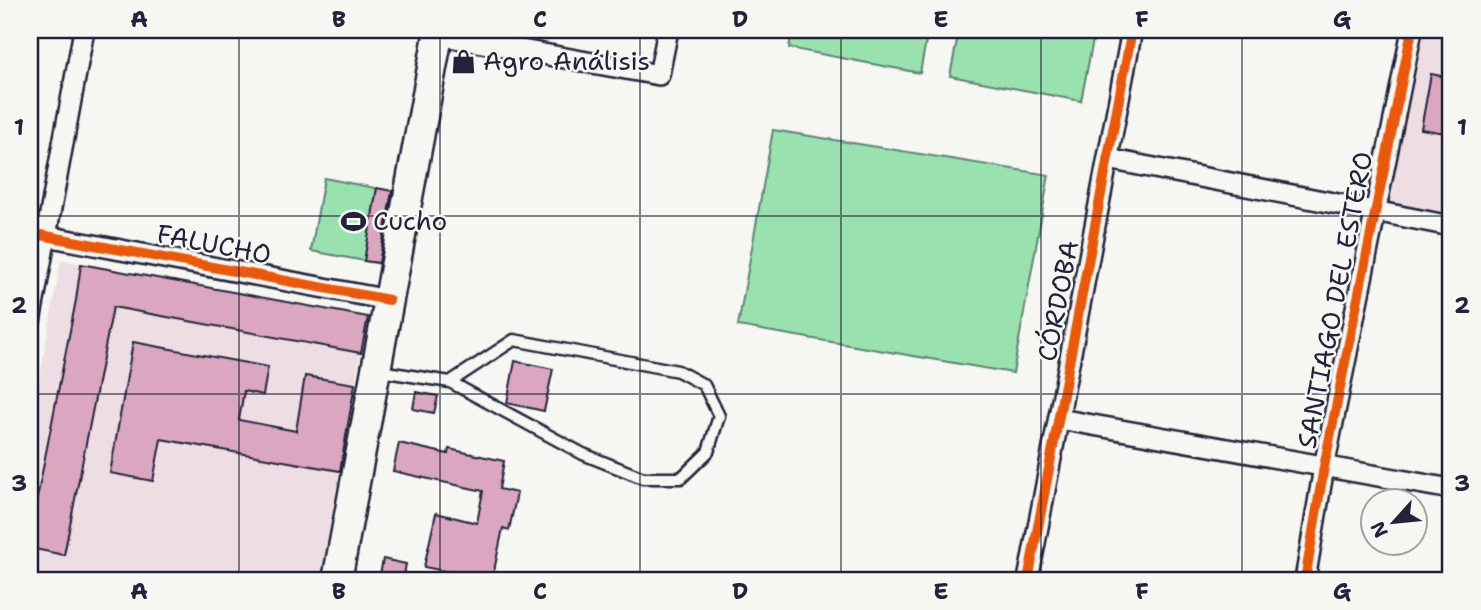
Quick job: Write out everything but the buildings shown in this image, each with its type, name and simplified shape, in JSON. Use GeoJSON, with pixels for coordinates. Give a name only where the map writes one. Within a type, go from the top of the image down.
{"type":"FeatureCollection","features":[{"type":"Feature","properties":{"kind":"main road"},"geometry":{"type":"LineString","coordinates":[[337,580],[438,32]]}},
{"type":"Feature","properties":{"kind":"street"},"geometry":{"type":"LineString","coordinates":[[30,322],[38,235],[84,30]]}},
{"type":"Feature","properties":{"kind":"street"},"geometry":{"type":"LineString","coordinates":[[438,32],[659,75],[668,30]]}},
{"type":"Feature","properties":{"kind":"street","name":"CÓRDOBA"},"geometry":{"type":"LineString","coordinates":[[1028,580],[1132,30]]}},
{"type":"Feature","properties":{"kind":"street","name":"SANTIAGO DEL ESTERO"},"geometry":{"type":"LineString","coordinates":[[1305,580],[1412,30]]}},
{"type":"Feature","properties":{"kind":"street"},"geometry":{"type":"LineString","coordinates":[[1108,159],[1451,226]]}},
{"type":"Feature","properties":{"kind":"street","name":"FALUCHO"},"geometry":{"type":"LineString","coordinates":[[38,235],[389,300]]}},
{"type":"Feature","properties":{"kind":"street"},"geometry":{"type":"LineString","coordinates":[[1059,419],[1451,489]]}},
{"type":"Feature","properties":{"kind":"lane"},"geometry":{"type":"LineString","coordinates":[[376,370],[450,382],[583,454],[643,478],[681,478],[708,452],[719,416],[704,385],[678,371],[514,340],[450,382]]}},
{"type":"Feature","properties":{"kind":"shaded area"},"geometry":{"type":"Polygon","coordinates":[[[1412,30],[1451,30],[1451,226],[1375,212],[1412,30]]]}},
{"type":"Feature","properties":{"kind":"shaded area"},"geometry":{"type":"Polygon","coordinates":[[[61,260],[367,317],[320,580],[30,579],[30,430],[61,260]]]}},
{"type":"Feature","properties":{"kind":"green space"},"geometry":{"type":"Polygon","coordinates":[[[792,30],[928,30],[920,73],[789,48],[792,30]]]}},
{"type":"Feature","properties":{"kind":"green space"},"geometry":{"type":"Polygon","coordinates":[[[959,30],[1095,30],[1081,101],[950,76],[959,30]]]}},
{"type":"Feature","properties":{"kind":"green space"},"geometry":{"type":"Polygon","coordinates":[[[773,130],[1049,175],[1013,373],[738,326],[773,130]]]}},
{"type":"Feature","properties":{"kind":"green space","name":"Cucho"},"geometry":{"type":"Polygon","coordinates":[[[324,178],[395,192],[381,264],[311,251],[324,178]]]}},
{"type":"Feature","properties":{"kind":"cycle path"},"geometry":{"type":"LineString","coordinates":[[1028,580],[1132,30]]}},
{"type":"Feature","properties":{"kind":"cycle path"},"geometry":{"type":"LineString","coordinates":[[1305,580],[1324,467],[1412,30]]}},
{"type":"Feature","properties":{"kind":"cycle path"},"geometry":{"type":"LineString","coordinates":[[30,233],[389,300]]}},
{"type":"Feature","properties":{"kind":"place","name":"Agro Análisis"},"geometry":{"type":"Point","coordinates":[463,61]}},
{"type":"Feature","properties":{"kind":"place","name":"Cucho"},"geometry":{"type":"Point","coordinates":[353,221]}}]}
